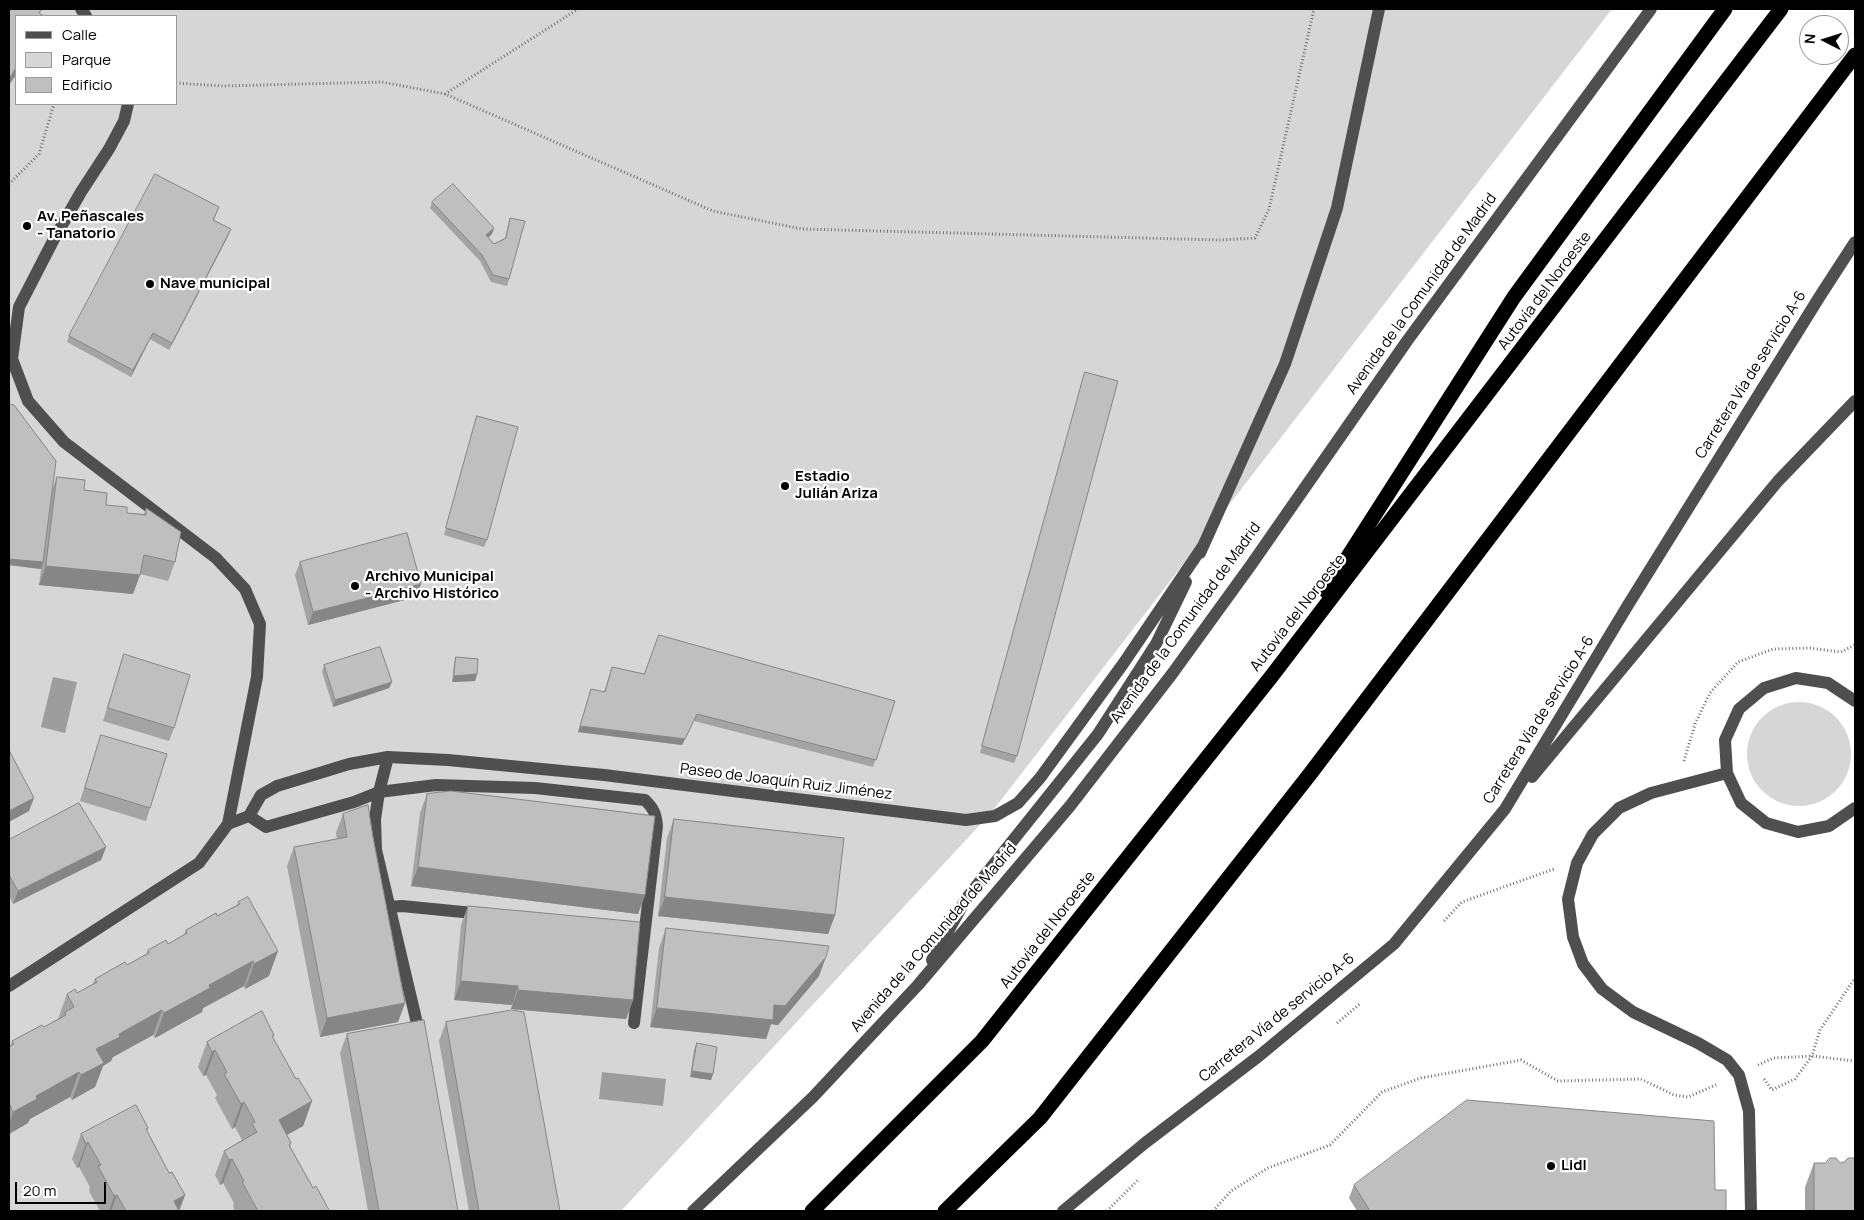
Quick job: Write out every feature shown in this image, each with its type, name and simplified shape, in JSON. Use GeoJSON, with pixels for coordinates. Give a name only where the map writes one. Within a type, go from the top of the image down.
{"type":"FeatureCollection","features":[{"type":"Feature","properties":{"kind":"highway"},"geometry":{"type":"LineString","coordinates":[[1271,677],[1514,297],[1725,9]]}},
{"type":"Feature","properties":{"kind":"highway","name":"Autovía del Noroeste"},"geometry":{"type":"LineString","coordinates":[[812,1211],[982,1041],[1271,677],[1781,9]]}},
{"type":"Feature","properties":{"kind":"highway"},"geometry":{"type":"LineString","coordinates":[[945,1211],[1046,1110],[1310,774],[1855,55]]}},
{"type":"Feature","properties":{"kind":"street"},"geometry":{"type":"LineString","coordinates":[[918,984],[966,899],[1109,718],[1156,644],[1203,546],[1284,364],[1337,208],[1379,9]]}},
{"type":"Feature","properties":{"kind":"street","name":"Avenida de la Comunidad de Madrid"},"geometry":{"type":"LineString","coordinates":[[693,1211],[812,1097],[918,984],[1070,806],[1172,674],[1407,341],[1651,9]]}},
{"type":"Feature","properties":{"kind":"street"},"geometry":{"type":"LineString","coordinates":[[9,986],[199,863],[228,824],[257,677],[260,624],[245,589],[216,558],[64,442],[28,401],[12,359],[19,307],[54,239],[109,149],[124,121],[128,105]]}},
{"type":"Feature","properties":{"kind":"street","name":"Carretera Vía de servicio A-6"},"geometry":{"type":"LineString","coordinates":[[1063,1211],[1145,1143],[1259,1056],[1394,944],[1505,809],[1628,605],[1855,242]]}},
{"type":"Feature","properties":{"kind":"street"},"geometry":{"type":"LineString","coordinates":[[1505,809],[1778,481],[1855,401]]}},
{"type":"Feature","properties":{"kind":"street","name":"Paseo de Joaquín Ruiz Jiménez"},"geometry":{"type":"LineString","coordinates":[[249,816],[261,795],[276,786],[348,764],[388,758],[448,760],[604,775],[966,820],[995,816],[1018,803],[1040,778],[1123,664],[1203,546]]}},
{"type":"Feature","properties":{"kind":"street"},"geometry":{"type":"LineString","coordinates":[[1855,701],[1828,683],[1796,678],[1764,688],[1739,709],[1725,740],[1726,773],[1741,803],[1766,823],[1798,832],[1830,826],[1855,808]]}},
{"type":"Feature","properties":{"kind":"street"},"geometry":{"type":"LineString","coordinates":[[388,758],[379,792],[375,819],[376,850],[422,1046]]}},
{"type":"Feature","properties":{"kind":"street"},"geometry":{"type":"LineString","coordinates":[[1726,773],[1651,792],[1618,808],[1593,834],[1577,863],[1568,899],[1573,937],[1582,964],[1602,989],[1633,1012],[1727,1060],[1739,1075],[1749,1111],[1751,1211]]}},
{"type":"Feature","properties":{"kind":"street"},"geometry":{"type":"LineString","coordinates":[[228,824],[249,816],[266,826],[354,802],[379,792],[436,785],[535,788],[645,800],[653,807],[656,813],[657,826],[640,930],[634,1023]]}},
{"type":"Feature","properties":{"kind":"street"},"geometry":{"type":"LineString","coordinates":[[390,907],[402,906],[499,916]]}},
{"type":"Feature","properties":{"kind":"street"},"geometry":{"type":"LineString","coordinates":[[1074,1211],[1145,1143]]}},
{"type":"Feature","properties":{"kind":"path"},"geometry":{"type":"LineString","coordinates":[[445,94],[578,9]]}},
{"type":"Feature","properties":{"kind":"path"},"geometry":{"type":"LineString","coordinates":[[178,84],[222,86],[382,82],[445,94],[713,212],[802,229],[1220,240],[1255,238],[1269,209],[1314,9]]}},
{"type":"Feature","properties":{"kind":"path"},"geometry":{"type":"LineString","coordinates":[[9,184],[39,154],[54,105]]}},
{"type":"Feature","properties":{"kind":"path"},"geometry":{"type":"LineString","coordinates":[[1684,763],[1695,724],[1710,693],[1738,662],[1773,649],[1808,648],[1841,652],[1855,645]]}},
{"type":"Feature","properties":{"kind":"path"},"geometry":{"type":"LineString","coordinates":[[1442,924],[1462,902],[1556,868]]}},
{"type":"Feature","properties":{"kind":"path"},"geometry":{"type":"LineString","coordinates":[[1760,1075],[1772,1090],[1795,1079],[1812,1056],[1820,1030],[1855,978]]}},
{"type":"Feature","properties":{"kind":"path"},"geometry":{"type":"LineString","coordinates":[[1335,1024],[1365,999]]}},
{"type":"Feature","properties":{"kind":"path"},"geometry":{"type":"LineString","coordinates":[[1773,1058],[1812,1056],[1855,1061]]}},
{"type":"Feature","properties":{"kind":"path"},"geometry":{"type":"LineString","coordinates":[[1213,1211],[1231,1191],[1268,1168],[1330,1145],[1382,1092],[1421,1078],[1521,1060],[1558,1081],[1642,1079],[1674,1095],[1688,1097],[1739,1075]]}},
{"type":"Feature","properties":{"kind":"path"},"geometry":{"type":"LineString","coordinates":[[1107,1211],[1140,1178]]}},
{"type":"Feature","properties":{"kind":"green space"},"geometry":{"type":"Polygon","coordinates":[[[9,9],[1612,9],[991,813],[621,1211],[9,1211],[9,9]]]}},
{"type":"Feature","properties":{"kind":"green space"},"geometry":{"type":"Polygon","coordinates":[[[1799,702],[1819,706],[1836,717],[1847,734],[1851,754],[1847,774],[1836,791],[1819,802],[1799,806],[1779,802],[1762,791],[1751,774],[1747,754],[1751,734],[1762,717],[1779,706],[1799,702]]]}},
{"type":"Feature","properties":{"kind":"shaded area"},"geometry":{"type":"Polygon","coordinates":[[[53,677],[77,682],[65,733],[41,727],[53,677]]]}},
{"type":"Feature","properties":{"kind":"shaded area"},"geometry":{"type":"Polygon","coordinates":[[[602,1072],[666,1079],[663,1106],[599,1099],[602,1072]]]}},
{"type":"Feature","properties":{"kind":"building"},"geometry":{"type":"Polygon","coordinates":[[[9,9],[42,9],[39,13],[42,15],[15,15],[15,70],[9,79],[9,9]]]}},
{"type":"Feature","properties":{"kind":"building","name":"Nave municipal"},"geometry":{"type":"Polygon","coordinates":[[[155,174],[219,207],[213,220],[231,229],[172,343],[153,333],[133,370],[69,336],[155,174]]]}},
{"type":"Feature","properties":{"kind":"building"},"geometry":{"type":"Polygon","coordinates":[[[453,184],[494,228],[486,235],[494,244],[506,238],[510,218],[525,221],[509,279],[493,275],[482,255],[432,202],[453,184]]]}},
{"type":"Feature","properties":{"kind":"building"},"geometry":{"type":"Polygon","coordinates":[[[1085,372],[1118,381],[1017,756],[982,746],[1085,372]]]}},
{"type":"Feature","properties":{"kind":"building"},"geometry":{"type":"Polygon","coordinates":[[[9,404],[14,405],[56,461],[43,562],[9,559],[9,404]]]}},
{"type":"Feature","properties":{"kind":"building"},"geometry":{"type":"Polygon","coordinates":[[[477,416],[518,427],[487,540],[446,528],[477,416]]]}},
{"type":"Feature","properties":{"kind":"building"},"geometry":{"type":"Polygon","coordinates":[[[57,477],[85,480],[84,490],[107,493],[106,505],[127,507],[127,513],[146,515],[146,508],[181,532],[175,562],[144,555],[140,575],[46,566],[57,477]]]}},
{"type":"Feature","properties":{"kind":"building","name":"Archivo Municipal - Archivo Histórico"},"geometry":{"type":"Polygon","coordinates":[[[407,533],[421,584],[313,612],[300,562],[407,533]]]}},
{"type":"Feature","properties":{"kind":"building"},"geometry":{"type":"Polygon","coordinates":[[[659,635],[895,701],[876,760],[697,714],[685,739],[580,726],[591,689],[605,692],[612,667],[644,674],[659,635]]]}},
{"type":"Feature","properties":{"kind":"building"},"geometry":{"type":"Polygon","coordinates":[[[380,647],[392,682],[335,700],[324,665],[380,647]]]}},
{"type":"Feature","properties":{"kind":"building"},"geometry":{"type":"Polygon","coordinates":[[[124,654],[190,675],[174,728],[108,708],[124,654]]]}},
{"type":"Feature","properties":{"kind":"building"},"geometry":{"type":"Polygon","coordinates":[[[456,657],[478,659],[477,674],[454,676],[456,657]]]}},
{"type":"Feature","properties":{"kind":"building"},"geometry":{"type":"Polygon","coordinates":[[[101,735],[167,754],[150,808],[85,788],[101,735]]]}},
{"type":"Feature","properties":{"kind":"building"},"geometry":{"type":"Polygon","coordinates":[[[9,750],[34,798],[9,811],[9,750]]]}},
{"type":"Feature","properties":{"kind":"building"},"geometry":{"type":"Polygon","coordinates":[[[451,791],[655,816],[645,895],[418,867],[427,794],[451,791]]]}},
{"type":"Feature","properties":{"kind":"building"},"geometry":{"type":"Polygon","coordinates":[[[79,803],[106,847],[18,891],[9,875],[9,840],[79,803]]]}},
{"type":"Feature","properties":{"kind":"building"},"geometry":{"type":"Polygon","coordinates":[[[368,805],[405,1003],[327,1018],[294,847],[347,837],[343,814],[368,805]]]}},
{"type":"Feature","properties":{"kind":"building"},"geometry":{"type":"Polygon","coordinates":[[[674,819],[844,838],[835,915],[665,897],[674,819]]]}},
{"type":"Feature","properties":{"kind":"building"},"geometry":{"type":"Polygon","coordinates":[[[248,897],[278,951],[254,964],[253,961],[209,985],[210,988],[164,1013],[162,1010],[119,1034],[120,1037],[96,1049],[104,1063],[81,1075],[79,1072],[36,1096],[37,1099],[13,1112],[9,1103],[9,1047],[14,1044],[12,1041],[66,1015],[65,1012],[74,1007],[67,994],[75,989],[77,993],[97,982],[95,979],[125,962],[127,965],[149,953],[148,950],[166,940],[168,944],[187,933],[186,930],[216,913],[217,916],[240,904],[238,902],[248,897]]]}},
{"type":"Feature","properties":{"kind":"building"},"geometry":{"type":"Polygon","coordinates":[[[468,906],[640,922],[633,1000],[518,990],[518,986],[461,981],[468,906]]]}},
{"type":"Feature","properties":{"kind":"building"},"geometry":{"type":"Polygon","coordinates":[[[666,928],[829,946],[826,957],[785,1006],[774,1005],[773,1020],[657,1008],[666,928]]]}},
{"type":"Feature","properties":{"kind":"building"},"geometry":{"type":"Polygon","coordinates":[[[512,1010],[524,1012],[560,1211],[479,1211],[446,1022],[512,1010]]]}},
{"type":"Feature","properties":{"kind":"building"},"geometry":{"type":"Polygon","coordinates":[[[262,1011],[274,1035],[272,1036],[296,1079],[298,1078],[312,1101],[279,1120],[291,1143],[289,1145],[313,1188],[316,1186],[329,1210],[326,1211],[258,1211],[232,1159],[229,1160],[224,1151],[257,1132],[252,1124],[255,1122],[244,1102],[241,1104],[224,1074],[227,1072],[215,1050],[212,1052],[207,1042],[262,1011]]]}},
{"type":"Feature","properties":{"kind":"building"},"geometry":{"type":"Polygon","coordinates":[[[424,1020],[458,1211],[379,1211],[347,1034],[424,1020]]]}},
{"type":"Feature","properties":{"kind":"building"},"geometry":{"type":"Polygon","coordinates":[[[697,1043],[717,1047],[713,1074],[692,1071],[697,1043]]]}},
{"type":"Feature","properties":{"kind":"building","name":"Lidl"},"geometry":{"type":"Polygon","coordinates":[[[1467,1100],[1714,1121],[1715,1190],[1726,1190],[1726,1211],[1370,1211],[1354,1185],[1467,1100]]]}},
{"type":"Feature","properties":{"kind":"building"},"geometry":{"type":"Polygon","coordinates":[[[136,1105],[169,1173],[172,1172],[185,1195],[174,1201],[179,1211],[126,1211],[117,1195],[114,1196],[98,1166],[101,1165],[88,1142],[86,1144],[81,1134],[136,1105]]]}},
{"type":"Feature","properties":{"kind":"building"},"geometry":{"type":"Polygon","coordinates":[[[1830,1158],[1836,1158],[1840,1163],[1848,1158],[1854,1158],[1855,1160],[1855,1211],[1814,1211],[1814,1163],[1825,1163],[1830,1158]]]}},
{"type":"Feature","properties":{"kind":"place","name":"Av. Peñascales - Tanatorio"},"geometry":{"type":"Point","coordinates":[27,226]}},
{"type":"Feature","properties":{"kind":"place","name":"Nave municipal"},"geometry":{"type":"Point","coordinates":[150,284]}},
{"type":"Feature","properties":{"kind":"place","name":"Estadio Julián Ariza"},"geometry":{"type":"Point","coordinates":[785,486]}},
{"type":"Feature","properties":{"kind":"place","name":"Archivo Municipal - Archivo Histórico"},"geometry":{"type":"Point","coordinates":[355,586]}},
{"type":"Feature","properties":{"kind":"place","name":"Lidl"},"geometry":{"type":"Point","coordinates":[1551,1166]}}]}
